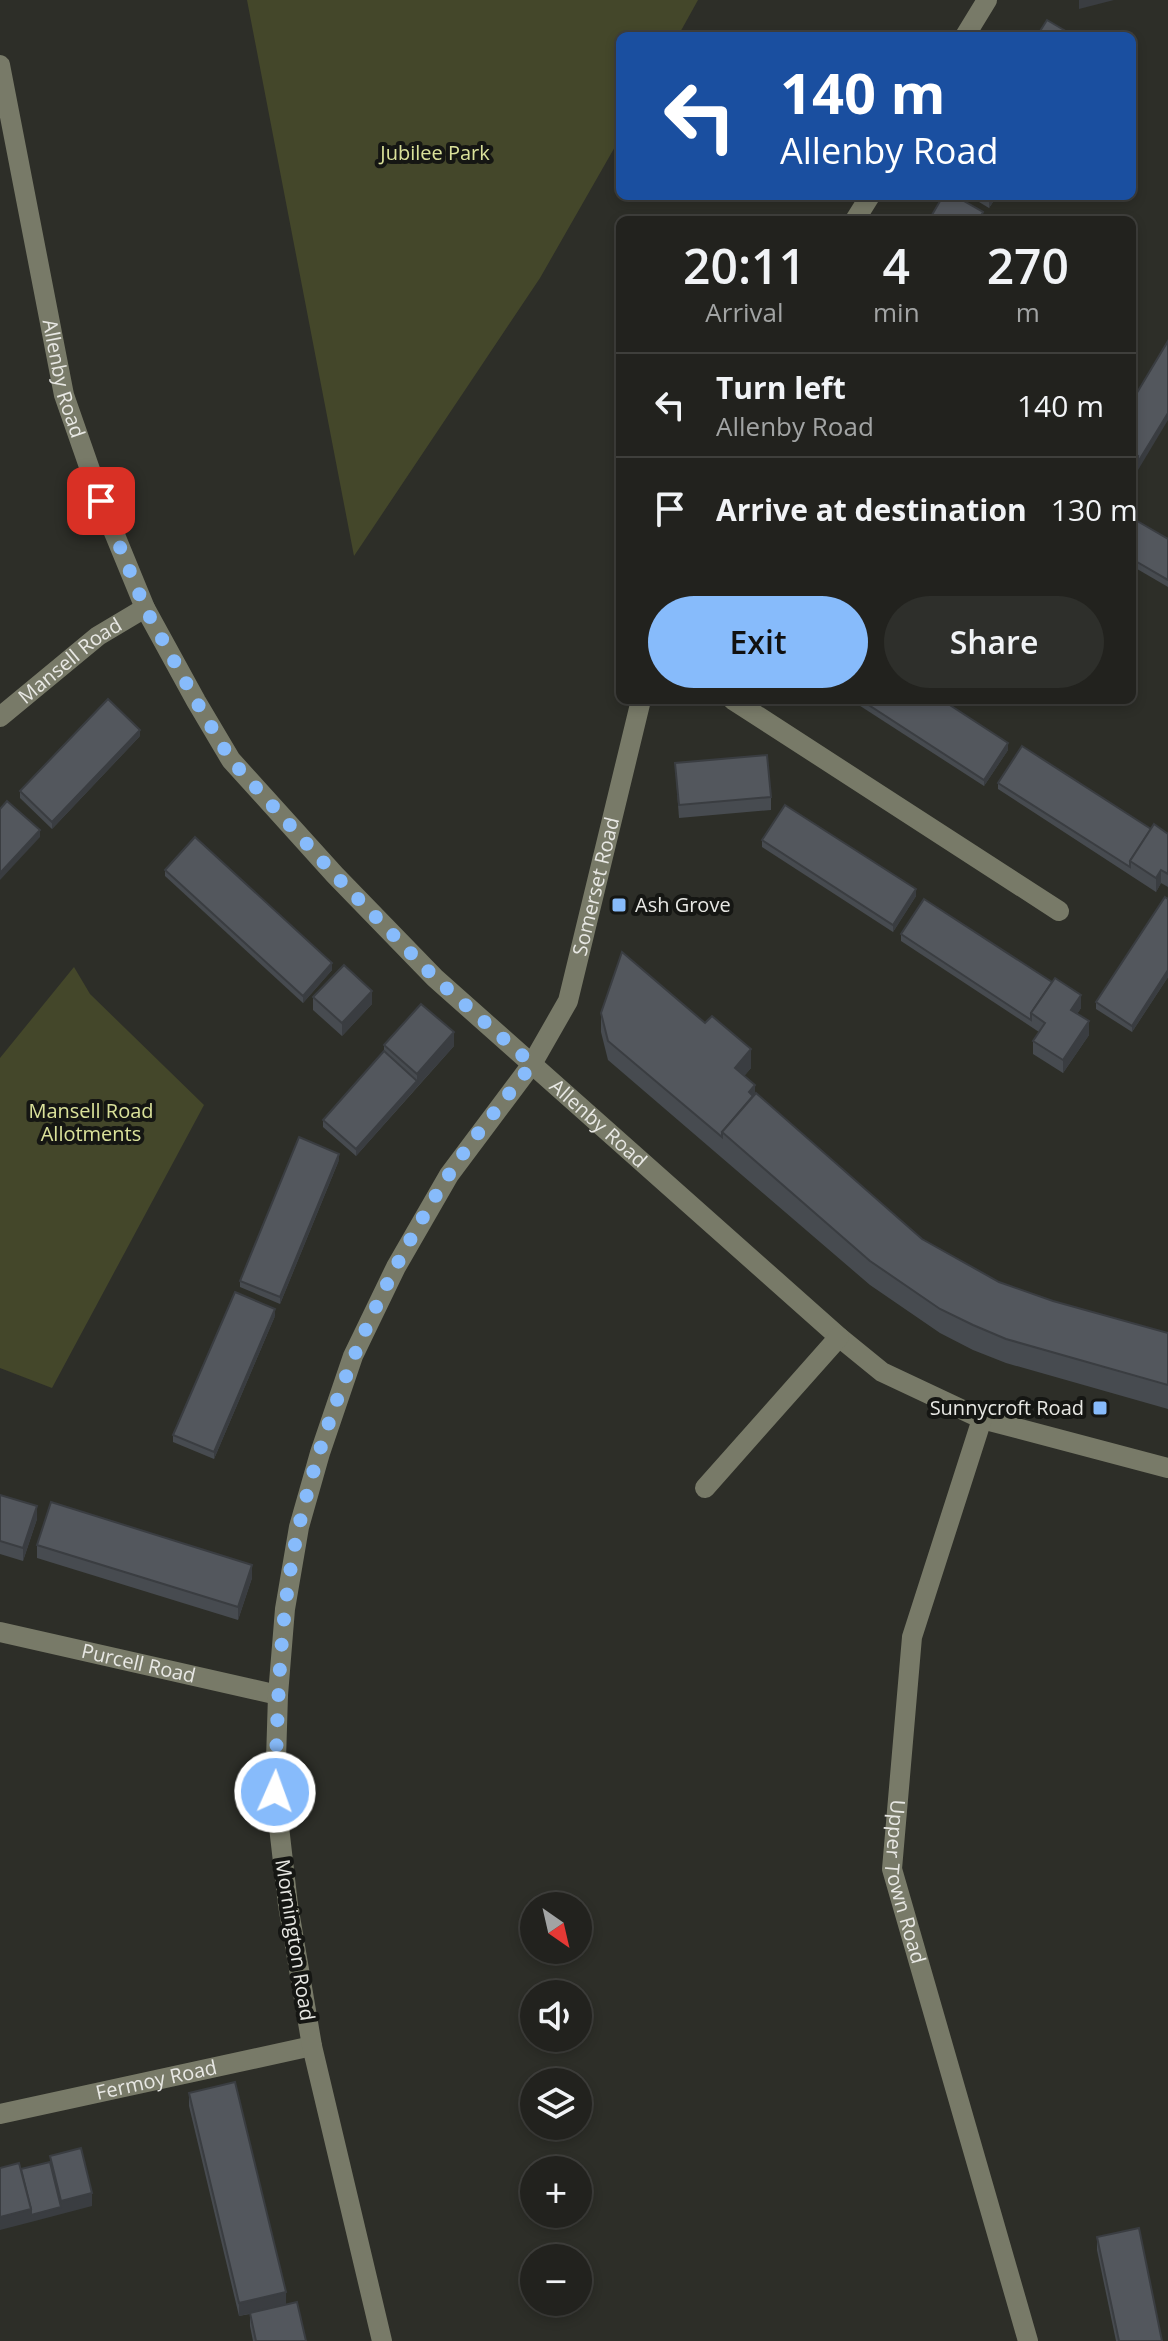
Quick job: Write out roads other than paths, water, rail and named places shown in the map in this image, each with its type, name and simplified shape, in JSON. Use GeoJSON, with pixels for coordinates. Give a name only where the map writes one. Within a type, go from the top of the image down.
{"type":"FeatureCollection","features":[{"type":"Feature","properties":{"kind":"street"},"geometry":{"type":"LineString","coordinates":[[967,32],[987,0]]}},
{"type":"Feature","properties":{"kind":"street","name":"Allenby Road"},"geometry":{"type":"LineString","coordinates":[[0,65],[64,395],[101,501],[145,608],[231,760],[335,875],[435,978],[882,1372],[982,1419],[1168,1468]]}},
{"type":"Feature","properties":{"kind":"street","name":"Mansell Road"},"geometry":{"type":"LineString","coordinates":[[0,717],[98,636],[145,608]]}},
{"type":"Feature","properties":{"kind":"street","name":"Somerset Road"},"geometry":{"type":"LineString","coordinates":[[532,1064],[568,1001],[640,704]]}},
{"type":"Feature","properties":{"kind":"street"},"geometry":{"type":"LineString","coordinates":[[739,704],[1059,911]]}},
{"type":"Feature","properties":{"kind":"street","name":"Mornington Road"},"geometry":{"type":"LineString","coordinates":[[382,2341],[312,2046],[288,1905],[275,1792],[285,1609],[299,1527],[353,1356],[396,1267],[449,1175],[532,1064]]}},
{"type":"Feature","properties":{"kind":"street"},"geometry":{"type":"LineString","coordinates":[[705,1488],[839,1337]]}},
{"type":"Feature","properties":{"kind":"street","name":"Upper Town Road"},"geometry":{"type":"LineString","coordinates":[[982,1419],[912,1637],[892,1869],[1028,2341]]}},
{"type":"Feature","properties":{"kind":"street","name":"Purcell Road"},"geometry":{"type":"LineString","coordinates":[[0,1632],[278,1695]]}},
{"type":"Feature","properties":{"kind":"street","name":"Fermoy Road"},"geometry":{"type":"LineString","coordinates":[[0,2114],[312,2046]]}},
{"type":"Feature","properties":{"kind":"place","name":"Ash Grove"},"geometry":{"type":"Point","coordinates":[619,905]}},
{"type":"Feature","properties":{"kind":"place","name":"Sunnycroft Road"},"geometry":{"type":"Point","coordinates":[1100,1408]}},
{"type":"Feature","properties":{"kind":"park label","name":"Jubilee Park"},"geometry":{"type":"Point","coordinates":[435,153]}},
{"type":"Feature","properties":{"kind":"park label","name":"Mansell Road Allotments"},"geometry":{"type":"Point","coordinates":[91,1122]}}]}
